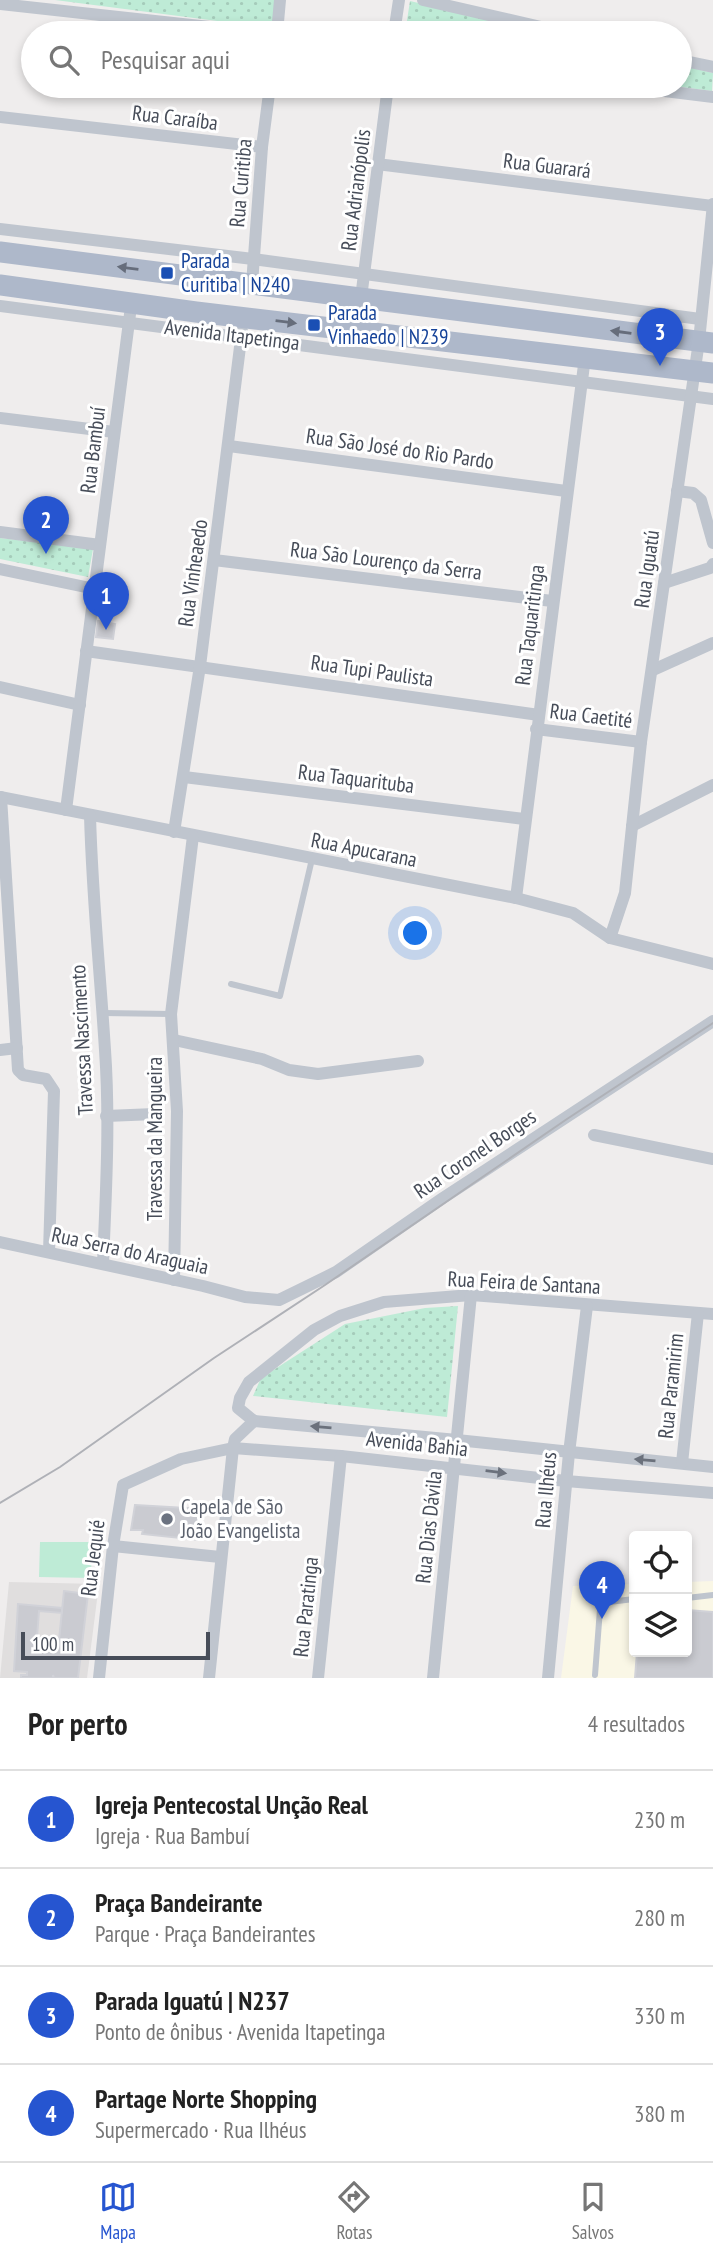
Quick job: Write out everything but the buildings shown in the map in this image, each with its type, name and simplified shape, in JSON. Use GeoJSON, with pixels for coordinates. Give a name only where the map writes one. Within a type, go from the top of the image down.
{"type":"FeatureCollection","features":[{"type":"Feature","properties":{"kind":"main road"},"geometry":{"type":"LineString","coordinates":[[3,292],[7,253],[706,342]]}},
{"type":"Feature","properties":{"kind":"main road","name":"Avenida Itapetinga"},"geometry":{"type":"LineString","coordinates":[[3,292],[242,327],[478,344],[704,372]]}},
{"type":"Feature","properties":{"kind":"main road"},"geometry":{"type":"LineString","coordinates":[[478,344],[483,314]]}},
{"type":"Feature","properties":{"kind":"main road"},"geometry":{"type":"LineString","coordinates":[[532,351],[535,321]]}},
{"type":"Feature","properties":{"kind":"street"},"geometry":{"type":"LineString","coordinates":[[277,21],[280,0]]}},
{"type":"Feature","properties":{"kind":"street"},"geometry":{"type":"LineString","coordinates":[[396,21],[399,0]]}},
{"type":"Feature","properties":{"kind":"street"},"geometry":{"type":"LineString","coordinates":[[424,0],[514,21]]}},
{"type":"Feature","properties":{"kind":"street"},"geometry":{"type":"LineString","coordinates":[[0,4],[155,21]]}},
{"type":"Feature","properties":{"kind":"street"},"geometry":{"type":"LineString","coordinates":[[692,63],[713,67]]}},
{"type":"Feature","properties":{"kind":"street"},"geometry":{"type":"LineString","coordinates":[[692,94],[713,97]]}},
{"type":"Feature","properties":{"kind":"street","name":"Rua Curitiba"},"geometry":{"type":"LineString","coordinates":[[252,284],[268,98]]}},
{"type":"Feature","properties":{"kind":"street","name":"Rua Adrianópolis"},"geometry":{"type":"LineString","coordinates":[[361,298],[386,98]]}},
{"type":"Feature","properties":{"kind":"street","name":"Rua Caraíba"},"geometry":{"type":"LineString","coordinates":[[0,117],[262,147]]}},
{"type":"Feature","properties":{"kind":"street","name":"Rua Guarará"},"geometry":{"type":"LineString","coordinates":[[377,164],[713,205]]}},
{"type":"Feature","properties":{"kind":"street","name":"Rua Iguatú"},"geometry":{"type":"LineString","coordinates":[[610,938],[625,893],[641,742],[690,396],[704,372],[706,342],[700,319],[713,205]]}},
{"type":"Feature","properties":{"kind":"street"},"geometry":{"type":"LineString","coordinates":[[0,229],[253,259],[700,319]]}},
{"type":"Feature","properties":{"kind":"street","name":"Rua Bambuí"},"geometry":{"type":"LineString","coordinates":[[66,810],[130,312]]}},
{"type":"Feature","properties":{"kind":"street","name":"Avenida Itapetinga"},"geometry":{"type":"LineString","coordinates":[[242,327],[713,399]]}},
{"type":"Feature","properties":{"kind":"street","name":"Rua Vinheaedo"},"geometry":{"type":"LineString","coordinates":[[174,832],[200,666],[242,327]]}},
{"type":"Feature","properties":{"kind":"street","name":"Rua Taquaritinga"},"geometry":{"type":"LineString","coordinates":[[516,898],[585,357]]}},
{"type":"Feature","properties":{"kind":"street"},"geometry":{"type":"LineString","coordinates":[[0,418],[114,432]]}},
{"type":"Feature","properties":{"kind":"street","name":"Rua São José do Rio Pardo"},"geometry":{"type":"LineString","coordinates":[[229,446],[566,491]]}},
{"type":"Feature","properties":{"kind":"street"},"geometry":{"type":"LineString","coordinates":[[677,491],[693,493],[701,500],[713,543]]}},
{"type":"Feature","properties":{"kind":"street"},"geometry":{"type":"LineString","coordinates":[[0,532],[100,545]]}},
{"type":"Feature","properties":{"kind":"street","name":"Rua São Lourenço da Serra"},"geometry":{"type":"LineString","coordinates":[[214,560],[552,601]]}},
{"type":"Feature","properties":{"kind":"street"},"geometry":{"type":"LineString","coordinates":[[664,583],[710,568],[713,564]]}},
{"type":"Feature","properties":{"kind":"street"},"geometry":{"type":"LineString","coordinates":[[0,569],[95,589]]}},
{"type":"Feature","properties":{"kind":"street"},"geometry":{"type":"LineString","coordinates":[[653,670],[713,643]]}},
{"type":"Feature","properties":{"kind":"street","name":"Rua Tupi Paulista"},"geometry":{"type":"LineString","coordinates":[[86,651],[539,715]]}},
{"type":"Feature","properties":{"kind":"street"},"geometry":{"type":"LineString","coordinates":[[0,687],[80,705]]}},
{"type":"Feature","properties":{"kind":"street","name":"Rua Caetité"},"geometry":{"type":"LineString","coordinates":[[536,729],[641,742]]}},
{"type":"Feature","properties":{"kind":"street","name":"Rua Taquarituba"},"geometry":{"type":"LineString","coordinates":[[184,777],[524,819]]}},
{"type":"Feature","properties":{"kind":"street"},"geometry":{"type":"LineString","coordinates":[[632,826],[713,785]]}},
{"type":"Feature","properties":{"kind":"street"},"geometry":{"type":"LineString","coordinates":[[1,797],[18,1070],[46,1079],[54,1091],[49,1252]]}},
{"type":"Feature","properties":{"kind":"street","name":"Rua Apucarana"},"geometry":{"type":"LineString","coordinates":[[1,797],[516,898],[573,914],[610,938],[713,964]]}},
{"type":"Feature","properties":{"kind":"street","name":"Travessa Nascimento"},"geometry":{"type":"LineString","coordinates":[[90,815],[92,886],[105,1049],[103,1264]]}},
{"type":"Feature","properties":{"kind":"street","name":"Travessa da Mangueira"},"geometry":{"type":"LineString","coordinates":[[174,1280],[177,1111],[171,1014],[193,836]]}},
{"type":"Feature","properties":{"kind":"street","name":"Rua Coronel Borges"},"geometry":{"type":"LineString","coordinates":[[252,1298],[279,1300],[336,1272],[443,1198],[713,1021]]}},
{"type":"Feature","properties":{"kind":"street","name":"Travessa da Mangueira"},"geometry":{"type":"LineString","coordinates":[[174,1040],[262,1059],[283,1069],[311,1073],[334,1073],[418,1061]]}},
{"type":"Feature","properties":{"kind":"street"},"geometry":{"type":"LineString","coordinates":[[0,1050],[17,1048]]}},
{"type":"Feature","properties":{"kind":"street"},"geometry":{"type":"LineString","coordinates":[[106,1116],[155,1114]]}},
{"type":"Feature","properties":{"kind":"street"},"geometry":{"type":"LineString","coordinates":[[594,1135],[713,1159]]}},
{"type":"Feature","properties":{"kind":"street","name":"Rua Serra do Araguaia"},"geometry":{"type":"LineString","coordinates":[[0,1242],[252,1298]]}},
{"type":"Feature","properties":{"kind":"street","name":"Rua Feira de Santana"},"geometry":{"type":"LineString","coordinates":[[254,1421],[238,1408],[240,1398],[257,1374],[314,1330],[340,1316],[384,1302],[471,1295],[713,1314]]}},
{"type":"Feature","properties":{"kind":"street","name":"Rua Dias Dávila"},"geometry":{"type":"LineString","coordinates":[[433,1678],[471,1295]]}},
{"type":"Feature","properties":{"kind":"street","name":"Rua Ilhéus"},"geometry":{"type":"LineString","coordinates":[[548,1678],[566,1481],[587,1306]]}},
{"type":"Feature","properties":{"kind":"street","name":"Rua Paramirim"},"geometry":{"type":"LineString","coordinates":[[682,1463],[698,1313]]}},
{"type":"Feature","properties":{"kind":"street"},"geometry":{"type":"LineString","coordinates":[[209,1678],[233,1448],[235,1439],[254,1421]]}},
{"type":"Feature","properties":{"kind":"street","name":"Avenida Bahia"},"geometry":{"type":"LineString","coordinates":[[254,1421],[713,1467]]}},
{"type":"Feature","properties":{"kind":"street","name":"Avenida Bahia"},"geometry":{"type":"LineString","coordinates":[[122,1485],[181,1459],[233,1448],[341,1456],[566,1481],[713,1493]]}},
{"type":"Feature","properties":{"kind":"street","name":"Rua Paratinga"},"geometry":{"type":"LineString","coordinates":[[318,1678],[341,1456]]}},
{"type":"Feature","properties":{"kind":"street","name":"Rua Jequié"},"geometry":{"type":"LineString","coordinates":[[99,1678],[122,1485]]}},
{"type":"Feature","properties":{"kind":"street"},"geometry":{"type":"LineString","coordinates":[[113,1546],[220,1558]]}},
{"type":"Feature","properties":{"kind":"lane"},"geometry":{"type":"LineString","coordinates":[[231,984],[280,996],[312,859]]}},
{"type":"Feature","properties":{"kind":"lane"},"geometry":{"type":"LineString","coordinates":[[102,1013],[171,1014]]}},
{"type":"Feature","properties":{"kind":"lane"},"geometry":{"type":"LineString","coordinates":[[692,1597],[713,1595]]}},
{"type":"Feature","properties":{"kind":"lane"},"geometry":{"type":"LineString","coordinates":[[595,1675],[600,1609],[609,1602],[629,1600]]}},
{"type":"Feature","properties":{"kind":"shaded area"},"geometry":{"type":"Polygon","coordinates":[[[713,1581],[713,1678],[561,1678],[573,1586],[629,1584],[629,1657],[692,1657],[692,1582],[713,1581]]]}},
{"type":"Feature","properties":{"kind":"shaded area"},"geometry":{"type":"Polygon","coordinates":[[[9,1582],[99,1584],[87,1678],[0,1678],[9,1582]]]}},
{"type":"Feature","properties":{"kind":"green space"},"geometry":{"type":"Polygon","coordinates":[[[55,0],[277,0],[273,21],[218,21],[55,0]]]}},
{"type":"Feature","properties":{"kind":"green space"},"geometry":{"type":"Polygon","coordinates":[[[410,1],[494,21],[407,21],[410,1]]]}},
{"type":"Feature","properties":{"kind":"green space"},"geometry":{"type":"Polygon","coordinates":[[[692,68],[713,73],[712,91],[692,88],[692,68]]]}},
{"type":"Feature","properties":{"kind":"green space"},"geometry":{"type":"Polygon","coordinates":[[[0,538],[93,549],[88,577],[0,559],[0,538]]]}},
{"type":"Feature","properties":{"kind":"green space"},"geometry":{"type":"Polygon","coordinates":[[[458,1306],[447,1417],[253,1396],[261,1378],[345,1324],[425,1308],[458,1306]]]}},
{"type":"Feature","properties":{"kind":"green space"},"geometry":{"type":"Polygon","coordinates":[[[40,1542],[92,1542],[91,1578],[39,1577],[40,1542]]]}},
{"type":"Feature","properties":{"kind":"tram line"},"geometry":{"type":"LineString","coordinates":[[0,1503],[60,1467],[214,1358],[713,1023]]}},
{"type":"Feature","properties":{"kind":"place","name":"Parada Curitiba | N240"},"geometry":{"type":"Point","coordinates":[167,273]}},
{"type":"Feature","properties":{"kind":"place","name":"Parada Vinhaedo | N239"},"geometry":{"type":"Point","coordinates":[314,325]}},
{"type":"Feature","properties":{"kind":"place","name":"Parada Iguatú | N237"},"geometry":{"type":"Point","coordinates":[660,366]}},
{"type":"Feature","properties":{"kind":"place","name":"Praça Bandeirante"},"geometry":{"type":"Point","coordinates":[46,554]}},
{"type":"Feature","properties":{"kind":"place","name":"Igreja Pentecostal Unção Real"},"geometry":{"type":"Point","coordinates":[106,630]}},
{"type":"Feature","properties":{"kind":"place","name":"Capela de São João Evangelista"},"geometry":{"type":"Point","coordinates":[167,1519]}},
{"type":"Feature","properties":{"kind":"place","name":"Partage Norte Shopping"},"geometry":{"type":"Point","coordinates":[602,1619]}}]}
